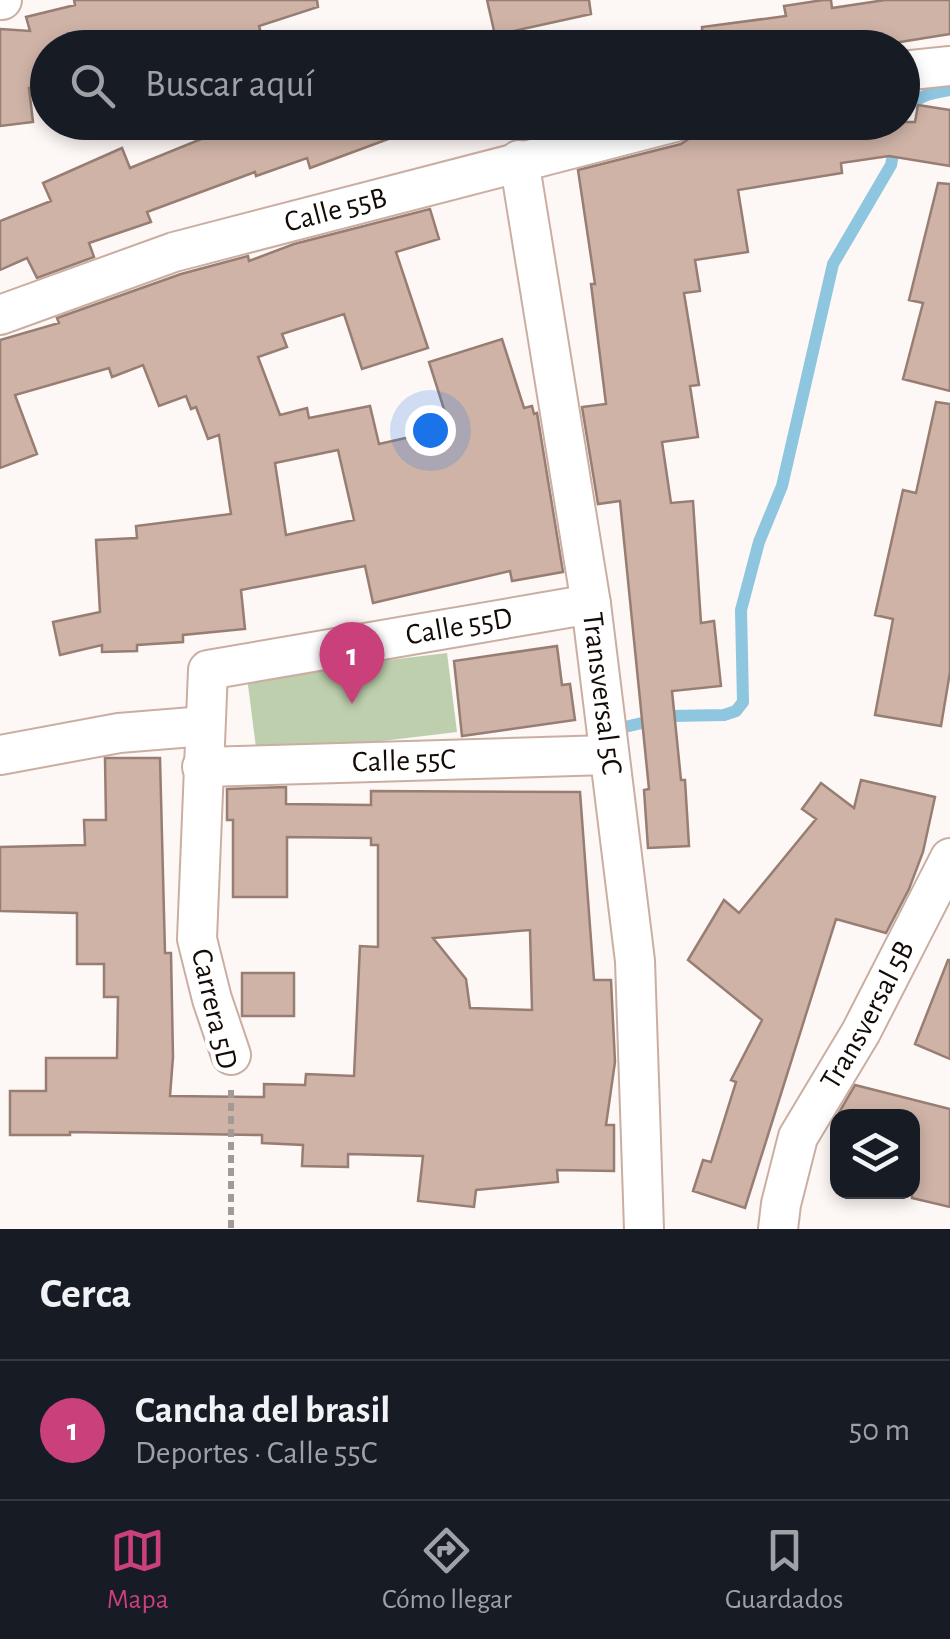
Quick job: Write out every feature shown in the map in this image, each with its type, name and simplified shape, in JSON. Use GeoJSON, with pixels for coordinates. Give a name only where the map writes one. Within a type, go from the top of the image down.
{"type":"FeatureCollection","features":[{"type":"Feature","properties":{"kind":"street"},"geometry":{"type":"LineString","coordinates":[[920,69],[950,66]]}},
{"type":"Feature","properties":{"kind":"street","name":"Calle 55B"},"geometry":{"type":"LineString","coordinates":[[0,315],[174,252],[601,140]]}},
{"type":"Feature","properties":{"kind":"street","name":"Transversal 5C"},"geometry":{"type":"LineString","coordinates":[[519,160],[590,604],[635,961],[644,1229]]}},
{"type":"Feature","properties":{"kind":"street","name":"Calle 55D"},"geometry":{"type":"LineString","coordinates":[[208,670],[590,604]]}},
{"type":"Feature","properties":{"kind":"street","name":"Carrera 5D"},"geometry":{"type":"LineString","coordinates":[[208,670],[196,938],[232,1055]]}},
{"type":"Feature","properties":{"kind":"street"},"geometry":{"type":"LineString","coordinates":[[0,756],[119,733],[205,726]]}},
{"type":"Feature","properties":{"kind":"street","name":"Calle 55C"},"geometry":{"type":"LineString","coordinates":[[202,767],[608,756]]}},
{"type":"Feature","properties":{"kind":"street","name":"Transversal 5B"},"geometry":{"type":"LineString","coordinates":[[778,1229],[798,1137],[861,1032],[950,858]]}},
{"type":"Feature","properties":{"kind":"path","name":"Carrera 5D"},"geometry":{"type":"LineString","coordinates":[[231,1229],[232,1055]]}},
{"type":"Feature","properties":{"kind":"green space"},"geometry":{"type":"Polygon","coordinates":[[[447,653],[457,732],[257,756],[247,677],[447,653]]]}},
{"type":"Feature","properties":{"kind":"building"},"geometry":{"type":"Polygon","coordinates":[[[74,0],[317,0],[318,7],[259,26],[260,30],[30,31],[26,17],[75,5],[74,0]]]}},
{"type":"Feature","properties":{"kind":"building"},"geometry":{"type":"Polygon","coordinates":[[[487,0],[589,0],[591,14],[518,30],[494,30],[487,0]]]}},
{"type":"Feature","properties":{"kind":"building"},"geometry":{"type":"Polygon","coordinates":[[[823,0],[831,0],[832,8],[885,0],[950,0],[950,34],[920,39],[920,30],[702,30],[786,16],[784,6],[823,0]]]}},
{"type":"Feature","properties":{"kind":"building"},"geometry":{"type":"Polygon","coordinates":[[[0,29],[30,31],[30,122],[0,126],[0,29]]]}},
{"type":"Feature","properties":{"kind":"building"},"geometry":{"type":"Polygon","coordinates":[[[920,105],[950,110],[950,166],[889,156],[841,163],[842,173],[738,190],[748,252],[695,260],[700,291],[684,293],[699,385],[690,386],[698,437],[662,442],[671,503],[693,501],[701,623],[714,621],[721,686],[672,691],[681,780],[685,780],[689,846],[648,848],[644,790],[649,789],[620,501],[598,504],[582,407],[606,404],[591,284],[595,284],[578,170],[687,140],[920,140],[920,105]]]}},
{"type":"Feature","properties":{"kind":"building"},"geometry":{"type":"Polygon","coordinates":[[[199,140],[386,140],[310,168],[307,158],[256,176],[255,172],[147,212],[151,222],[89,243],[94,257],[37,278],[27,258],[0,270],[0,221],[51,201],[43,183],[122,148],[130,168],[199,140]]]}},
{"type":"Feature","properties":{"kind":"building"},"geometry":{"type":"Polygon","coordinates":[[[938,183],[950,184],[950,391],[903,379],[923,303],[909,300],[938,183]]]}},
{"type":"Feature","properties":{"kind":"building"},"geometry":{"type":"Polygon","coordinates":[[[430,209],[439,239],[396,252],[428,348],[362,369],[344,314],[282,334],[287,347],[258,357],[280,415],[307,408],[309,418],[370,406],[379,444],[450,428],[429,362],[502,339],[524,408],[532,406],[534,414],[537,413],[563,572],[512,581],[510,571],[373,603],[365,566],[241,590],[245,629],[183,635],[183,642],[137,645],[137,651],[102,652],[102,645],[60,655],[53,622],[100,612],[96,540],[137,538],[136,526],[231,514],[219,435],[208,439],[196,407],[191,409],[186,396],[159,406],[143,365],[112,377],[109,368],[15,395],[37,454],[0,468],[0,340],[59,323],[57,318],[181,274],[248,256],[249,261],[294,244],[430,209]],[[338,450],[275,463],[286,535],[354,520],[338,450]]]}},
{"type":"Feature","properties":{"kind":"building"},"geometry":{"type":"Polygon","coordinates":[[[936,402],[950,404],[950,672],[941,726],[875,715],[893,619],[875,615],[903,490],[916,493],[936,402]]]}},
{"type":"Feature","properties":{"kind":"building"},"geometry":{"type":"Polygon","coordinates":[[[557,646],[562,685],[570,684],[575,720],[462,736],[454,661],[557,646]]]}},
{"type":"Feature","properties":{"kind":"building"},"geometry":{"type":"Polygon","coordinates":[[[105,758],[160,758],[165,953],[171,953],[170,1096],[264,1097],[264,1084],[305,1085],[306,1074],[354,1076],[360,946],[378,947],[378,845],[371,845],[371,838],[287,837],[287,897],[233,897],[233,820],[227,820],[227,789],[286,787],[286,804],[371,805],[371,791],[580,792],[594,980],[611,980],[615,1062],[606,1125],[614,1125],[614,1171],[557,1170],[558,1182],[476,1190],[474,1207],[418,1201],[423,1156],[348,1154],[348,1167],[302,1166],[303,1145],[262,1143],[262,1135],[10,1135],[10,1091],[46,1091],[46,1058],[117,1058],[118,997],[104,997],[104,964],[77,964],[77,913],[0,911],[0,847],[85,845],[84,820],[106,820],[105,758]],[[530,930],[433,938],[466,979],[470,1008],[532,1010],[530,930]]]}},
{"type":"Feature","properties":{"kind":"building"},"geometry":{"type":"Polygon","coordinates":[[[861,780],[935,797],[923,852],[909,889],[886,933],[836,919],[745,1208],[693,1191],[703,1160],[711,1162],[736,1082],[731,1080],[762,1020],[688,960],[724,900],[739,913],[816,819],[802,809],[821,783],[854,808],[861,780]]]}},
{"type":"Feature","properties":{"kind":"building"},"geometry":{"type":"Polygon","coordinates":[[[950,960],[950,1059],[915,1044],[950,960]]]}},
{"type":"Feature","properties":{"kind":"building"},"geometry":{"type":"Polygon","coordinates":[[[242,973],[294,973],[294,1016],[242,1016],[242,973]]]}},
{"type":"Feature","properties":{"kind":"building"},"geometry":{"type":"Polygon","coordinates":[[[855,1085],[950,1109],[950,1207],[916,1199],[920,1199],[920,1109],[841,1109],[855,1085]]]}},
{"type":"Feature","properties":{"kind":"waterway"},"geometry":{"type":"LineString","coordinates":[[920,98],[950,90]]}},
{"type":"Feature","properties":{"kind":"waterway"},"geometry":{"type":"LineString","coordinates":[[608,731],[671,716],[724,715],[736,711],[743,702],[741,610],[759,542],[782,486],[833,264],[891,165],[895,143]]}},
{"type":"Feature","properties":{"kind":"place","name":"Cancha del brasil"},"geometry":{"type":"Point","coordinates":[352,704]}}]}
